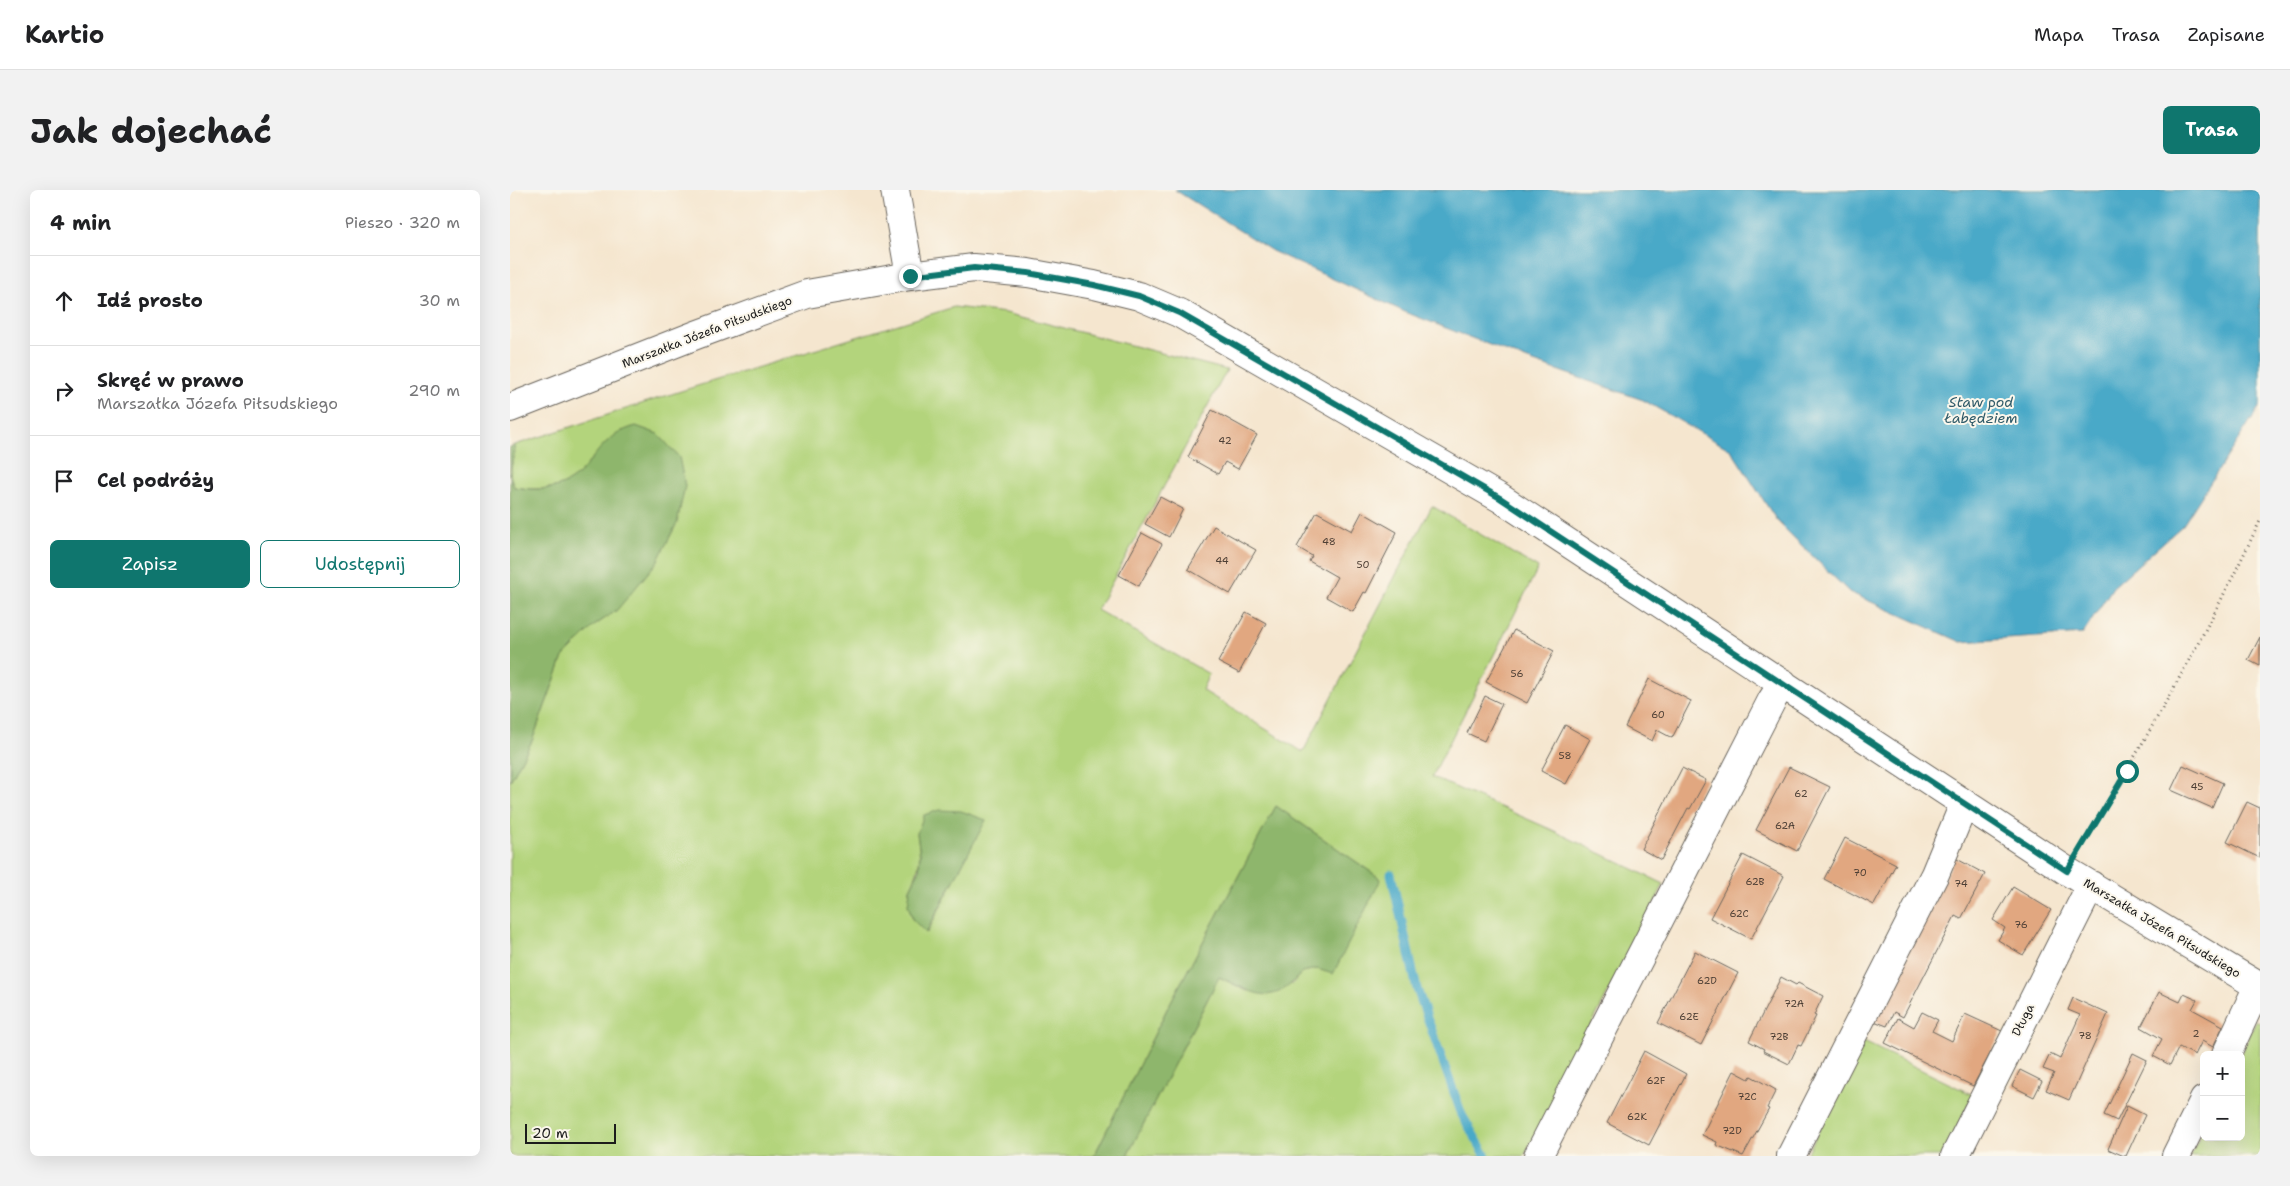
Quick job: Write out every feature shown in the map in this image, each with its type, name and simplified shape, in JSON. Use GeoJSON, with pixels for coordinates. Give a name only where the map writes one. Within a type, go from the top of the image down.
{"type":"FeatureCollection","features":[{"type":"Feature","properties":{"kind":"street"},"geometry":{"type":"LineString","coordinates":[[895,190],[910,276]]}},
{"type":"Feature","properties":{"kind":"street","name":"Marszałka Józefa Piłsudskiego"},"geometry":{"type":"LineString","coordinates":[[510,408],[807,294],[910,276],[974,268],[1028,273],[1094,285],[1139,296],[1179,313],[1500,498],[1783,682],[2067,871],[2259,987]]}},
{"type":"Feature","properties":{"kind":"street"},"geometry":{"type":"LineString","coordinates":[[1538,1156],[1772,700],[1783,682]]}},
{"type":"Feature","properties":{"kind":"street"},"geometry":{"type":"LineString","coordinates":[[1791,1156],[1935,874],[1964,804]]}},
{"type":"Feature","properties":{"kind":"street","name":"Długa"},"geometry":{"type":"LineString","coordinates":[[1955,1156],[2091,885]]}},
{"type":"Feature","properties":{"kind":"street"},"geometry":{"type":"LineString","coordinates":[[2228,1051],[2259,987]]}},
{"type":"Feature","properties":{"kind":"street"},"geometry":{"type":"LineString","coordinates":[[2176,1156],[2200,1108]]}},
{"type":"Feature","properties":{"kind":"path"},"geometry":{"type":"LineString","coordinates":[[2067,871],[2127,771],[2236,572],[2260,521]]}},
{"type":"Feature","properties":{"kind":"green space"},"geometry":{"type":"Polygon","coordinates":[[[954,307],[1006,313],[1227,370],[1097,610],[1209,674],[1202,690],[1303,752],[1432,506],[1538,568],[1432,777],[1550,829],[1664,884],[1524,1156],[1127,1156],[1219,977],[1247,991],[1293,984],[1302,972],[1317,969],[1381,879],[1276,806],[1168,1007],[1094,1156],[510,1156],[510,781],[532,741],[563,657],[594,626],[617,610],[623,430],[577,476],[567,483],[554,487],[537,489],[514,487],[510,475],[515,445],[681,391],[954,307]],[[985,820],[917,833],[919,862],[910,889],[927,933],[985,820]]]}},
{"type":"Feature","properties":{"kind":"green space"},"geometry":{"type":"Polygon","coordinates":[[[636,426],[658,434],[679,457],[685,486],[677,523],[657,562],[617,610],[594,626],[563,657],[532,741],[510,781],[510,475],[514,487],[541,489],[560,485],[574,478],[605,444],[618,434],[636,426]]]}},
{"type":"Feature","properties":{"kind":"green space"},"geometry":{"type":"Polygon","coordinates":[[[515,445],[510,475],[510,447],[515,445]]]}},
{"type":"Feature","properties":{"kind":"green space"},"geometry":{"type":"Polygon","coordinates":[[[1276,806],[1381,879],[1333,974],[1317,969],[1302,972],[1281,991],[1272,994],[1253,992],[1219,977],[1127,1156],[1094,1156],[1168,1007],[1276,806]]]}},
{"type":"Feature","properties":{"kind":"green space"},"geometry":{"type":"Polygon","coordinates":[[[939,810],[961,811],[986,820],[926,933],[913,920],[908,905],[910,889],[919,871],[920,854],[917,833],[924,815],[939,810]]]}},
{"type":"Feature","properties":{"kind":"green space"},"geometry":{"type":"Polygon","coordinates":[[[2256,1020],[2260,1023],[2260,1156],[2190,1156],[2200,1136],[2200,1141],[2245,1141],[2245,1051],[2243,1051],[2256,1020]]]}},
{"type":"Feature","properties":{"kind":"green space"},"geometry":{"type":"Polygon","coordinates":[[[1864,1042],[1973,1095],[1943,1156],[1806,1156],[1864,1042]]]}},
{"type":"Feature","properties":{"kind":"water","name":"Staw pod Łabędziem"},"geometry":{"type":"Polygon","coordinates":[[[1175,190],[2260,190],[2260,406],[2183,525],[2113,587],[2083,634],[1961,642],[1849,592],[1777,521],[1731,450],[1643,400],[1528,360],[1405,312],[1272,251],[1175,190]]]}},
{"type":"Feature","properties":{"kind":"building"},"geometry":{"type":"Polygon","coordinates":[[[1212,410],[1257,435],[1238,469],[1225,462],[1218,474],[1188,457],[1212,410]]]}},
{"type":"Feature","properties":{"kind":"building"},"geometry":{"type":"Polygon","coordinates":[[[1160,497],[1183,509],[1169,537],[1145,524],[1160,497]]]}},
{"type":"Feature","properties":{"kind":"building"},"geometry":{"type":"Polygon","coordinates":[[[1317,512],[1352,531],[1362,512],[1397,532],[1366,593],[1364,592],[1353,612],[1326,597],[1337,577],[1309,561],[1312,556],[1297,547],[1317,512]]]}},
{"type":"Feature","properties":{"kind":"building"},"geometry":{"type":"Polygon","coordinates":[[[1214,526],[1256,550],[1230,594],[1188,569],[1214,526]]]}},
{"type":"Feature","properties":{"kind":"building"},"geometry":{"type":"Polygon","coordinates":[[[1142,533],[1162,544],[1139,586],[1119,575],[1142,533]]]}},
{"type":"Feature","properties":{"kind":"building"},"geometry":{"type":"Polygon","coordinates":[[[1246,612],[1266,623],[1239,673],[1218,662],[1246,612]]]}},
{"type":"Feature","properties":{"kind":"building"},"geometry":{"type":"Polygon","coordinates":[[[1514,630],[1554,651],[1527,703],[1486,682],[1514,630]]]}},
{"type":"Feature","properties":{"kind":"building"},"geometry":{"type":"Polygon","coordinates":[[[2260,637],[2260,666],[2248,660],[2260,637]]]}},
{"type":"Feature","properties":{"kind":"building"},"geometry":{"type":"Polygon","coordinates":[[[1649,679],[1691,701],[1672,738],[1657,730],[1652,741],[1625,727],[1649,679]]]}},
{"type":"Feature","properties":{"kind":"building"},"geometry":{"type":"Polygon","coordinates":[[[1485,696],[1502,704],[1484,741],[1467,733],[1485,696]]]}},
{"type":"Feature","properties":{"kind":"building"},"geometry":{"type":"Polygon","coordinates":[[[1565,725],[1590,739],[1566,784],[1541,771],[1565,725]]]}},
{"type":"Feature","properties":{"kind":"building"},"geometry":{"type":"Polygon","coordinates":[[[2183,765],[2223,783],[2212,808],[2171,790],[2183,765]]]}},
{"type":"Feature","properties":{"kind":"building"},"geometry":{"type":"Polygon","coordinates":[[[1789,767],[1830,787],[1797,851],[1756,830],[1789,767]]]}},
{"type":"Feature","properties":{"kind":"building"},"geometry":{"type":"Polygon","coordinates":[[[1682,768],[1706,780],[1690,809],[1688,808],[1661,860],[1641,849],[1682,768]]]}},
{"type":"Feature","properties":{"kind":"building"},"geometry":{"type":"Polygon","coordinates":[[[2247,802],[2260,808],[2260,858],[2227,842],[2247,802]]]}},
{"type":"Feature","properties":{"kind":"building"},"geometry":{"type":"Polygon","coordinates":[[[1845,838],[1896,864],[1874,905],[1824,879],[1845,838]]]}},
{"type":"Feature","properties":{"kind":"building"},"geometry":{"type":"Polygon","coordinates":[[[1743,855],[1784,876],[1751,939],[1710,918],[1743,855]]]}},
{"type":"Feature","properties":{"kind":"building"},"geometry":{"type":"Polygon","coordinates":[[[1955,858],[1985,874],[1961,919],[1955,916],[1903,1017],[1894,1012],[1887,1026],[1874,1021],[1955,858]]]}},
{"type":"Feature","properties":{"kind":"building"},"geometry":{"type":"Polygon","coordinates":[[[2013,887],[2051,910],[2023,955],[1998,940],[2005,928],[1993,920],[2013,887]]]}},
{"type":"Feature","properties":{"kind":"building"},"geometry":{"type":"Polygon","coordinates":[[[1695,951],[1738,973],[1701,1045],[1658,1023],[1695,951]]]}},
{"type":"Feature","properties":{"kind":"building"},"geometry":{"type":"Polygon","coordinates":[[[1781,977],[1796,985],[1798,983],[1823,996],[1814,1015],[1816,1016],[1801,1046],[1798,1045],[1789,1064],[1763,1051],[1764,1049],[1749,1041],[1781,977]]]}},
{"type":"Feature","properties":{"kind":"building"},"geometry":{"type":"Polygon","coordinates":[[[2159,992],[2180,1002],[2184,994],[2197,1000],[2192,1009],[2223,1026],[2213,1047],[2202,1041],[2195,1055],[2179,1047],[2170,1065],[2153,1056],[2162,1039],[2141,1027],[2159,992]]]}},
{"type":"Feature","properties":{"kind":"building"},"geometry":{"type":"Polygon","coordinates":[[[2073,998],[2108,1014],[2069,1100],[2046,1090],[2054,1073],[2043,1069],[2050,1054],[2060,1059],[2080,1015],[2068,1010],[2073,998]]]}},
{"type":"Feature","properties":{"kind":"building"},"geometry":{"type":"Polygon","coordinates":[[[1922,1012],[1938,1020],[1932,1031],[1952,1041],[1965,1014],[2002,1031],[1973,1086],[1885,1043],[1898,1018],[1914,1027],[1922,1012]]]}},
{"type":"Feature","properties":{"kind":"building"},"geometry":{"type":"Polygon","coordinates":[[[1644,1051],[1686,1074],[1649,1145],[1607,1123],[1644,1051]]]}},
{"type":"Feature","properties":{"kind":"building"},"geometry":{"type":"Polygon","coordinates":[[[2133,1053],[2147,1060],[2117,1121],[2104,1115],[2133,1053]]]}},
{"type":"Feature","properties":{"kind":"building"},"geometry":{"type":"Polygon","coordinates":[[[2020,1070],[2042,1081],[2034,1097],[2012,1086],[2020,1070]]]}},
{"type":"Feature","properties":{"kind":"building"},"geometry":{"type":"Polygon","coordinates":[[[1734,1071],[1749,1079],[1751,1076],[1776,1090],[1767,1108],[1769,1109],[1743,1156],[1716,1145],[1717,1142],[1702,1135],[1734,1071]]]}},
{"type":"Feature","properties":{"kind":"building"},"geometry":{"type":"Polygon","coordinates":[[[2127,1106],[2145,1115],[2126,1156],[2124,1156],[2108,1149],[2127,1106]]]}},
{"type":"Feature","properties":{"kind":"waterway"},"geometry":{"type":"LineString","coordinates":[[1391,874],[1417,989],[1462,1115],[1486,1156]]}},
{"type":"Feature","properties":{"kind":"route"},"geometry":{"type":"LineString","coordinates":[[910,276],[974,268],[1028,273],[1094,285],[1139,296],[1179,313],[1500,498],[1783,682],[2067,871],[2127,771]]}}]}
